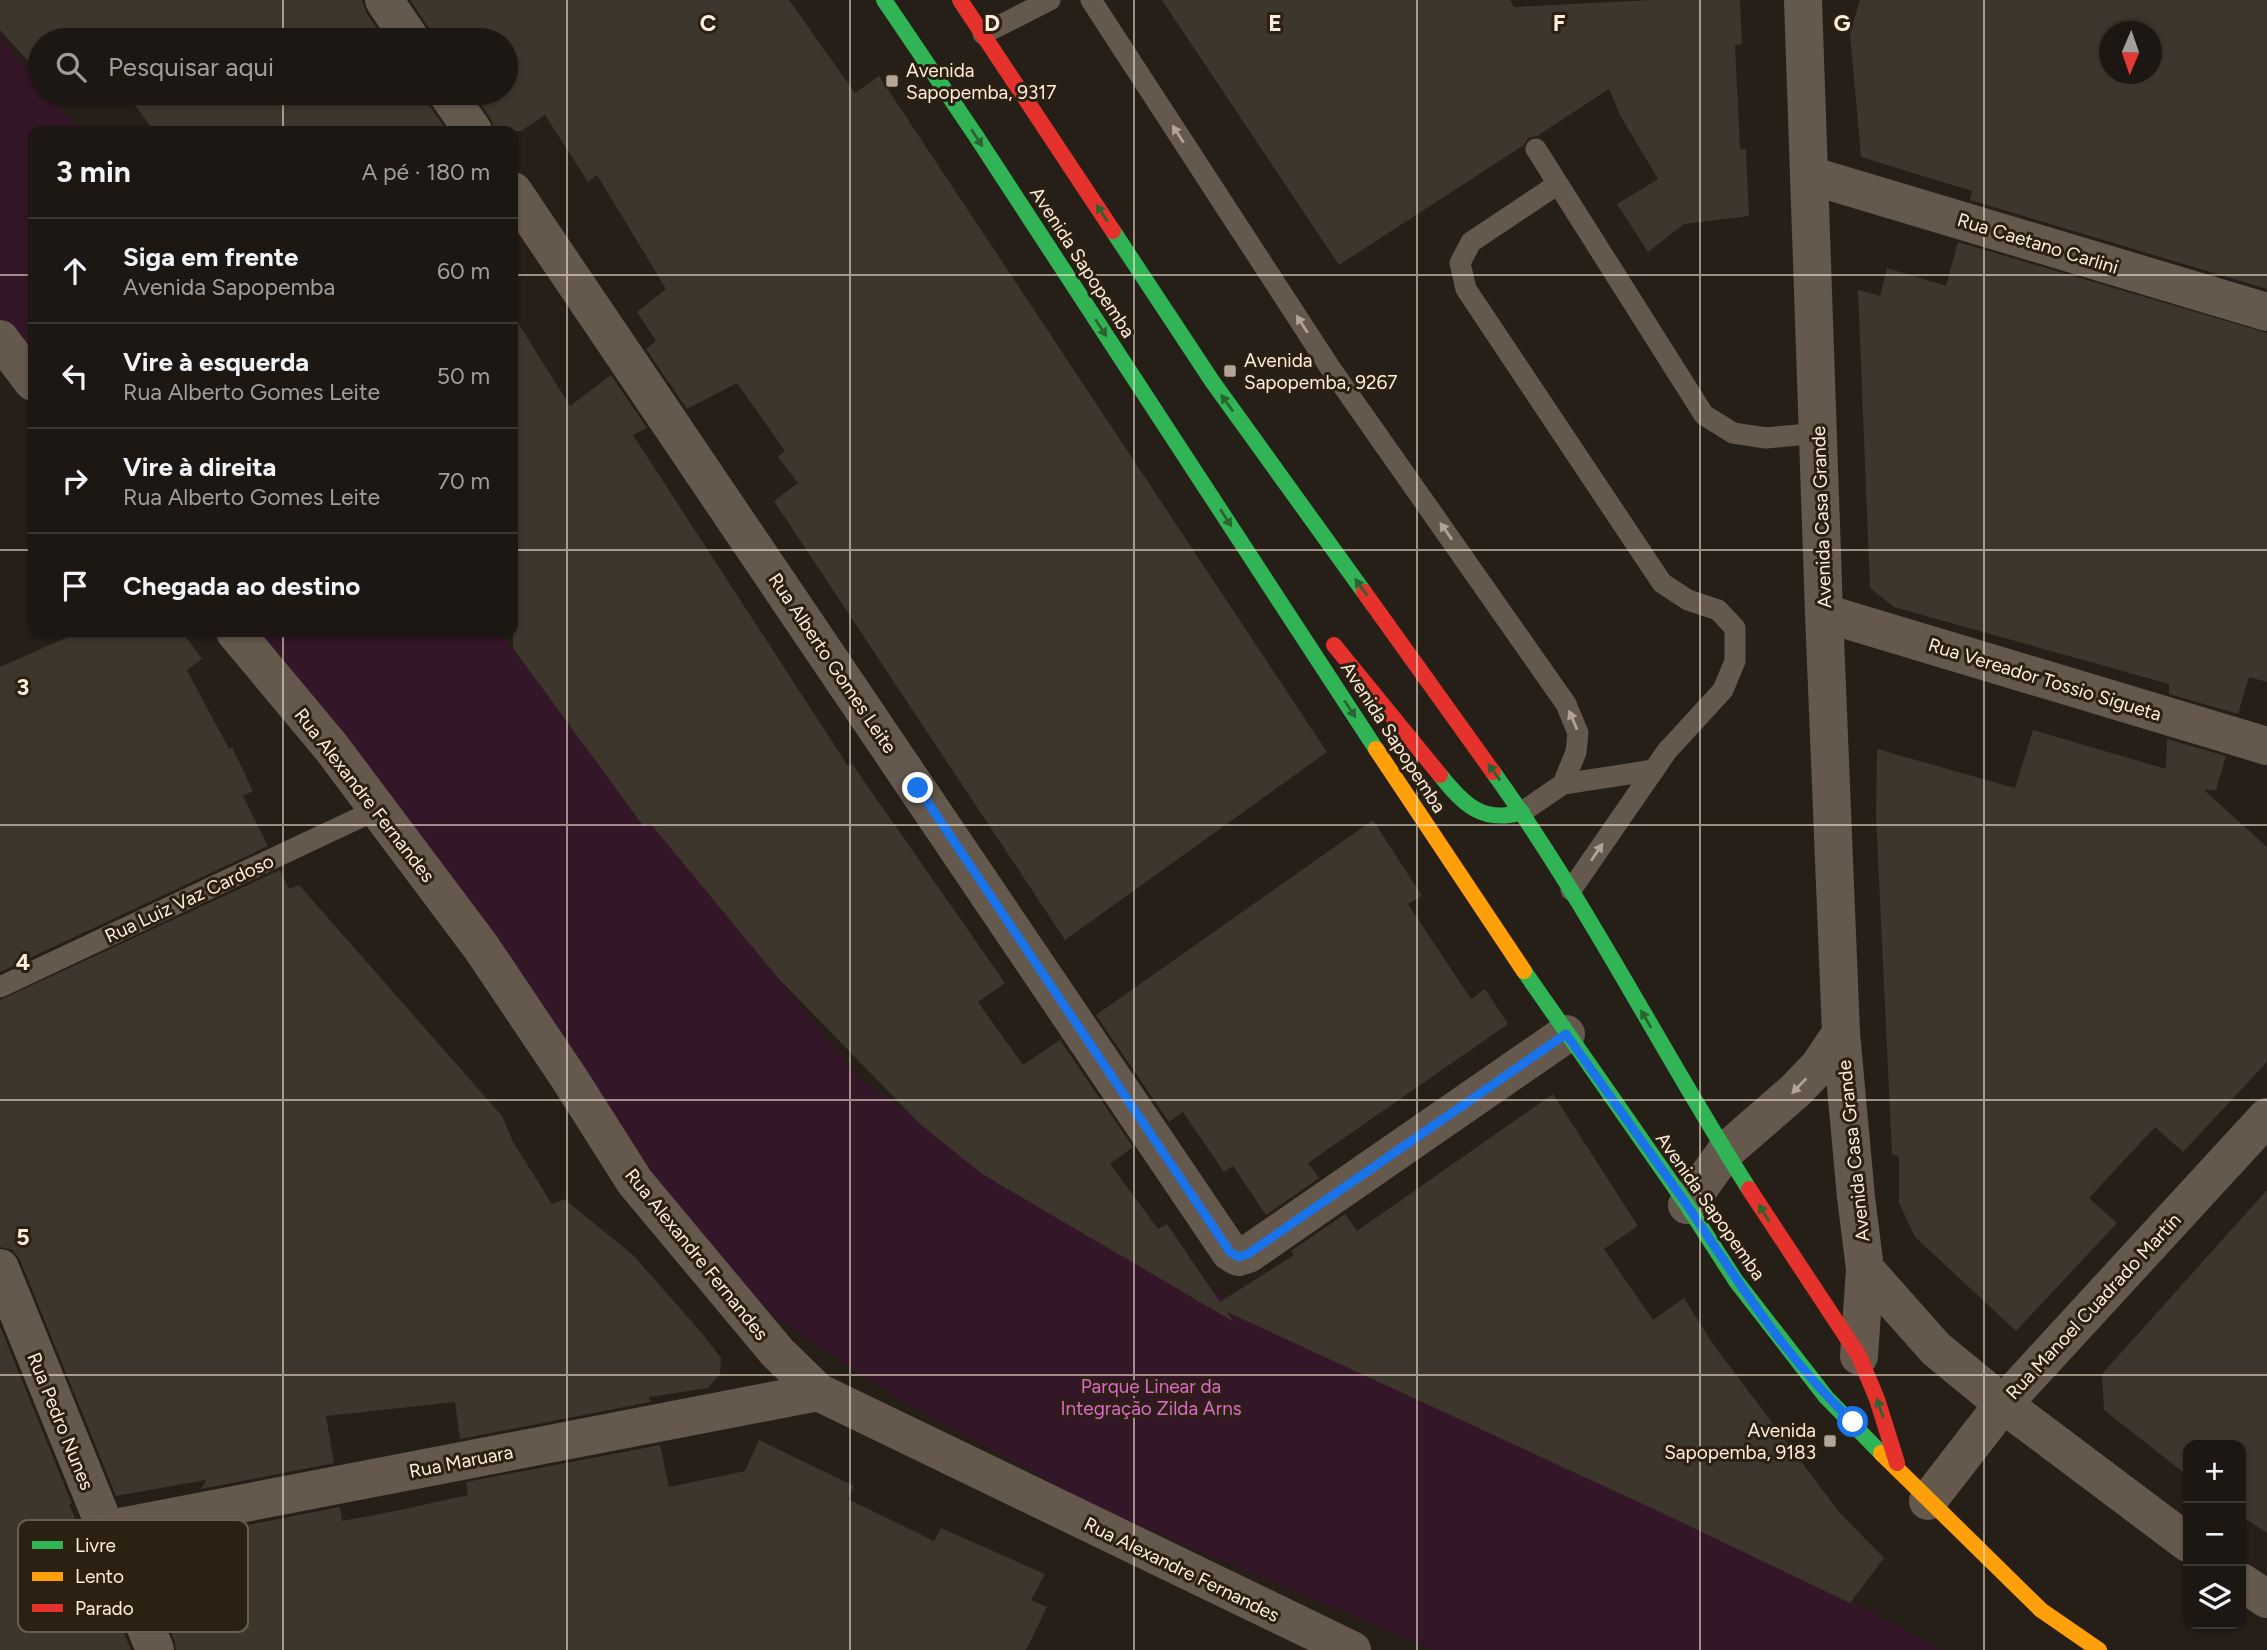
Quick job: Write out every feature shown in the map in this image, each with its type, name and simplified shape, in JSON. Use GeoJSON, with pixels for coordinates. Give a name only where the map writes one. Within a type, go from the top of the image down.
{"type":"FeatureCollection","features":[{"type":"Feature","properties":{"kind":"main road","name":"Avenida Sapopemba"},"geometry":{"type":"LineString","coordinates":[[884,0],[976,136],[1488,920],[1736,1281],[1826,1397],[1900,1473],[2041,1610],[2099,1650]]}},
{"type":"Feature","properties":{"kind":"main road","name":"Avenida Sapopemba"},"geometry":{"type":"LineString","coordinates":[[960,0],[1212,381],[1522,812],[1571,890],[1701,1114],[1859,1356],[1877,1399],[1900,1473]]}},
{"type":"Feature","properties":{"kind":"main road"},"geometry":{"type":"LineString","coordinates":[[1253,560],[1320,631],[1467,804],[1488,815],[1505,817],[1522,812]]}},
{"type":"Feature","properties":{"kind":"street"},"geometry":{"type":"LineString","coordinates":[[384,0],[403,28]]}},
{"type":"Feature","properties":{"kind":"street","name":"Avenida Casa Grande"},"geometry":{"type":"LineString","coordinates":[[1802,0],[1841,1033],[1865,1269],[1859,1356]]}},
{"type":"Feature","properties":{"kind":"street"},"geometry":{"type":"LineString","coordinates":[[455,105],[469,126]]}},
{"type":"Feature","properties":{"kind":"street","name":"Rua Caetano Carlini"},"geometry":{"type":"LineString","coordinates":[[1809,175],[2267,312]]}},
{"type":"Feature","properties":{"kind":"street","name":"Rua Alberto Gomes Leite"},"geometry":{"type":"LineString","coordinates":[[518,198],[1230,1252],[1238,1257],[1248,1254],[1566,1034]]}},
{"type":"Feature","properties":{"kind":"street"},"geometry":{"type":"LineString","coordinates":[[0,339],[28,375]]}},
{"type":"Feature","properties":{"kind":"street","name":"Rua Vereador Tossio Sigueta"},"geometry":{"type":"LineString","coordinates":[[1824,613],[2267,746]]}},
{"type":"Feature","properties":{"kind":"street","name":"Rua Alexandre Fernandes"},"geometry":{"type":"LineString","coordinates":[[238,637],[331,747],[481,947],[635,1182],[777,1352],[818,1392],[1352,1650]]}},
{"type":"Feature","properties":{"kind":"street","name":"Avenida Casa Grande"},"geometry":{"type":"LineString","coordinates":[[1686,1205],[1726,1151],[1795,1091],[1819,1066],[1841,1033]]}},
{"type":"Feature","properties":{"kind":"street","name":"Rua Manoel Cuadrado Martín"},"geometry":{"type":"LineString","coordinates":[[1928,1501],[2003,1404],[2267,1117]]}},
{"type":"Feature","properties":{"kind":"street","name":"Rua Pedro Nunes"},"geometry":{"type":"LineString","coordinates":[[0,1268],[100,1520]]}},
{"type":"Feature","properties":{"kind":"street","name":"Avenida Casa Grande"},"geometry":{"type":"LineString","coordinates":[[1865,1269],[1936,1349],[2003,1404],[2183,1539]]}},
{"type":"Feature","properties":{"kind":"street","name":"Rua Maruara"},"geometry":{"type":"LineString","coordinates":[[156,1520],[818,1392]]}},
{"type":"Feature","properties":{"kind":"street"},"geometry":{"type":"LineString","coordinates":[[2246,1585],[2267,1599]]}},
{"type":"Feature","properties":{"kind":"street","name":"Rua Pedro Nunes"},"geometry":{"type":"LineString","coordinates":[[147,1632],[155,1650]]}},
{"type":"Feature","properties":{"kind":"lane"},"geometry":{"type":"LineString","coordinates":[[983,34],[1050,0]]}},
{"type":"Feature","properties":{"kind":"lane"},"geometry":{"type":"LineString","coordinates":[[1091,0],[1329,366],[1566,704],[1578,733],[1576,752],[1563,784]]}},
{"type":"Feature","properties":{"kind":"lane"},"geometry":{"type":"LineString","coordinates":[[1536,149],[1704,415],[1733,433],[1766,438],[1818,433]]}},
{"type":"Feature","properties":{"kind":"lane"},"geometry":{"type":"LineString","coordinates":[[1558,184],[1471,242],[1460,263],[1466,289],[1662,583],[1688,600],[1718,610],[1735,628],[1735,661],[1723,690],[1667,751],[1571,890]]}},
{"type":"Feature","properties":{"kind":"lane"},"geometry":{"type":"LineString","coordinates":[[1522,812],[1563,784],[1654,769]]}},
{"type":"Feature","properties":{"kind":"lane","name":"Rua Luiz Vaz Cardoso"},"geometry":{"type":"LineString","coordinates":[[0,987],[378,809]]}},
{"type":"Feature","properties":{"kind":"green space"},"geometry":{"type":"Polygon","coordinates":[[[0,36],[28,70],[28,105],[58,105],[76,126],[28,126],[28,365],[0,329],[0,36]]]}},
{"type":"Feature","properties":{"kind":"green space","name":"Parque Linear da Integração Zilda Arns"},"geometry":{"type":"Polygon","coordinates":[[[238,637],[503,637],[858,1077],[982,1165],[1198,1284],[1757,1551],[1943,1650],[1434,1650],[1100,1509],[899,1399],[776,1318],[686,1220],[238,637]]]}},
{"type":"Feature","properties":{"kind":"building"},"geometry":{"type":"Polygon","coordinates":[[[0,0],[362,0],[377,28],[28,28],[28,61],[0,30],[0,0]]]}},
{"type":"Feature","properties":{"kind":"building"},"geometry":{"type":"Polygon","coordinates":[[[410,0],[789,0],[855,93],[879,76],[1327,752],[1065,940],[774,501],[798,483],[778,457],[785,451],[737,383],[687,409],[646,349],[656,341],[637,312],[666,289],[597,175],[588,182],[545,115],[521,131],[518,131],[518,126],[493,126],[481,105],[518,105],[518,28],[429,28],[410,0]]]}},
{"type":"Feature","properties":{"kind":"building"},"geometry":{"type":"Polygon","coordinates":[[[1162,0],[1510,0],[1514,7],[1652,0],[1740,0],[1742,44],[1735,45],[1740,149],[1746,149],[1749,216],[1684,224],[1648,252],[1617,204],[1658,179],[1620,115],[1609,89],[1537,136],[1528,138],[1524,145],[1339,265],[1162,0]]]}},
{"type":"Feature","properties":{"kind":"building"},"geometry":{"type":"Polygon","coordinates":[[[1860,0],[2267,0],[2267,289],[1970,200],[1972,191],[1861,157],[1850,33],[1860,0]]]}},
{"type":"Feature","properties":{"kind":"building"},"geometry":{"type":"Polygon","coordinates":[[[135,105],[429,105],[444,126],[150,126],[135,105]]]}},
{"type":"Feature","properties":{"kind":"building"},"geometry":{"type":"Polygon","coordinates":[[[1958,242],[2267,333],[2267,682],[2249,677],[2238,714],[2169,694],[2169,684],[1894,607],[1870,588],[1858,290],[1880,296],[1887,268],[1946,286],[1958,242]]]}},
{"type":"Feature","properties":{"kind":"building"},"geometry":{"type":"Polygon","coordinates":[[[518,323],[570,406],[611,375],[647,428],[633,435],[848,766],[852,764],[1005,983],[978,1002],[1023,1065],[1060,1040],[1133,1147],[1110,1164],[1158,1229],[1167,1224],[1220,1302],[1294,1255],[1291,1251],[1345,1214],[1357,1231],[1553,1094],[1638,1226],[1604,1249],[1653,1320],[1684,1298],[1713,1344],[1839,1512],[1884,1558],[1850,1603],[1658,1511],[1227,1312],[1234,1322],[982,1174],[919,1123],[778,978],[650,823],[644,827],[513,648],[513,637],[518,637],[518,323]]]}},
{"type":"Feature","properties":{"kind":"building"},"geometry":{"type":"Polygon","coordinates":[[[68,637],[186,637],[202,659],[187,670],[229,749],[232,747],[253,791],[243,796],[268,846],[0,972],[0,667],[68,637]]]}},
{"type":"Feature","properties":{"kind":"building"},"geometry":{"type":"Polygon","coordinates":[[[2033,730],[2166,769],[2167,739],[2226,756],[2216,790],[2204,790],[2267,847],[2267,1062],[2183,1152],[2155,1127],[2089,1198],[2117,1223],[2016,1331],[1915,1237],[1899,1203],[1899,1157],[1892,1154],[1876,816],[1877,749],[2015,788],[2033,730]]]}},
{"type":"Feature","properties":{"kind":"building"},"geometry":{"type":"Polygon","coordinates":[[[1373,820],[1422,896],[1408,904],[1471,999],[1485,989],[1508,1024],[1308,1163],[1319,1178],[1266,1215],[1233,1166],[1224,1172],[1183,1112],[1169,1122],[1096,1015],[1373,820]]]}},
{"type":"Feature","properties":{"kind":"building"},"geometry":{"type":"Polygon","coordinates":[[[280,870],[289,889],[299,885],[502,1116],[513,1142],[552,1204],[564,1199],[633,1255],[701,1332],[721,1358],[720,1374],[708,1388],[649,1397],[650,1402],[460,1439],[455,1402],[326,1416],[334,1463],[201,1489],[206,1480],[116,1496],[20,1260],[13,1250],[0,1247],[0,1000],[280,870]]]}},
{"type":"Feature","properties":{"kind":"building"},"geometry":{"type":"Polygon","coordinates":[[[2267,1190],[2267,1533],[2246,1519],[2246,1440],[2183,1440],[2183,1472],[2104,1410],[2102,1374],[2267,1190]]]}},
{"type":"Feature","properties":{"kind":"building"},"geometry":{"type":"Polygon","coordinates":[[[0,1326],[72,1504],[69,1504],[76,1520],[18,1520],[18,1632],[123,1632],[131,1650],[0,1650],[0,1326]]]}},
{"type":"Feature","properties":{"kind":"building"},"geometry":{"type":"Polygon","coordinates":[[[759,1440],[854,1486],[848,1499],[934,1541],[941,1528],[1045,1574],[1031,1600],[1047,1607],[1026,1650],[176,1650],[171,1632],[248,1632],[248,1525],[340,1507],[342,1521],[395,1511],[468,1495],[466,1482],[660,1445],[669,1487],[745,1471],[759,1440]]]}},
{"type":"Feature","properties":{"kind":"traffic: fast"},"geometry":{"type":"LineString","coordinates":[[884,0],[976,136],[1376,749]]}},
{"type":"Feature","properties":{"kind":"traffic: fast"},"geometry":{"type":"LineString","coordinates":[[1113,231],[1212,381],[1364,592]]}},
{"type":"Feature","properties":{"kind":"traffic: fast"},"geometry":{"type":"LineString","coordinates":[[1493,772],[1561,873],[1749,1189]]}},
{"type":"Feature","properties":{"kind":"traffic: fast"},"geometry":{"type":"LineString","coordinates":[[1440,775],[1457,795],[1475,809],[1496,816],[1522,812]]}},
{"type":"Feature","properties":{"kind":"traffic: fast"},"geometry":{"type":"LineString","coordinates":[[1524,971],[1687,1205],[1736,1281],[1826,1397],[1881,1453]]}},
{"type":"Feature","properties":{"kind":"traffic: slow"},"geometry":{"type":"LineString","coordinates":[[1376,749],[1524,971]]}},
{"type":"Feature","properties":{"kind":"traffic: slow"},"geometry":{"type":"LineString","coordinates":[[1881,1453],[2041,1610],[2099,1650]]}},
{"type":"Feature","properties":{"kind":"traffic: jam"},"geometry":{"type":"LineString","coordinates":[[960,0],[1113,231]]}},
{"type":"Feature","properties":{"kind":"traffic: jam"},"geometry":{"type":"LineString","coordinates":[[1364,592],[1493,772]]}},
{"type":"Feature","properties":{"kind":"traffic: jam"},"geometry":{"type":"LineString","coordinates":[[1334,645],[1440,775]]}},
{"type":"Feature","properties":{"kind":"traffic: jam"},"geometry":{"type":"LineString","coordinates":[[1749,1189],[1859,1356],[1877,1399],[1897,1463]]}},
{"type":"Feature","properties":{"kind":"place","name":"Avenida Sapopemba, 9317"},"geometry":{"type":"Point","coordinates":[892,81]}},
{"type":"Feature","properties":{"kind":"place","name":"Avenida Sapopemba, 9267"},"geometry":{"type":"Point","coordinates":[1230,371]}},
{"type":"Feature","properties":{"kind":"place","name":"Avenida Sapopemba, 9183"},"geometry":{"type":"Point","coordinates":[1830,1441]}},
{"type":"Feature","properties":{"kind":"route"},"geometry":{"type":"LineString","coordinates":[[918,788],[1230,1252],[1238,1257],[1248,1254],[1566,1034],[1736,1281],[1826,1397],[1853,1422]]}}]}
